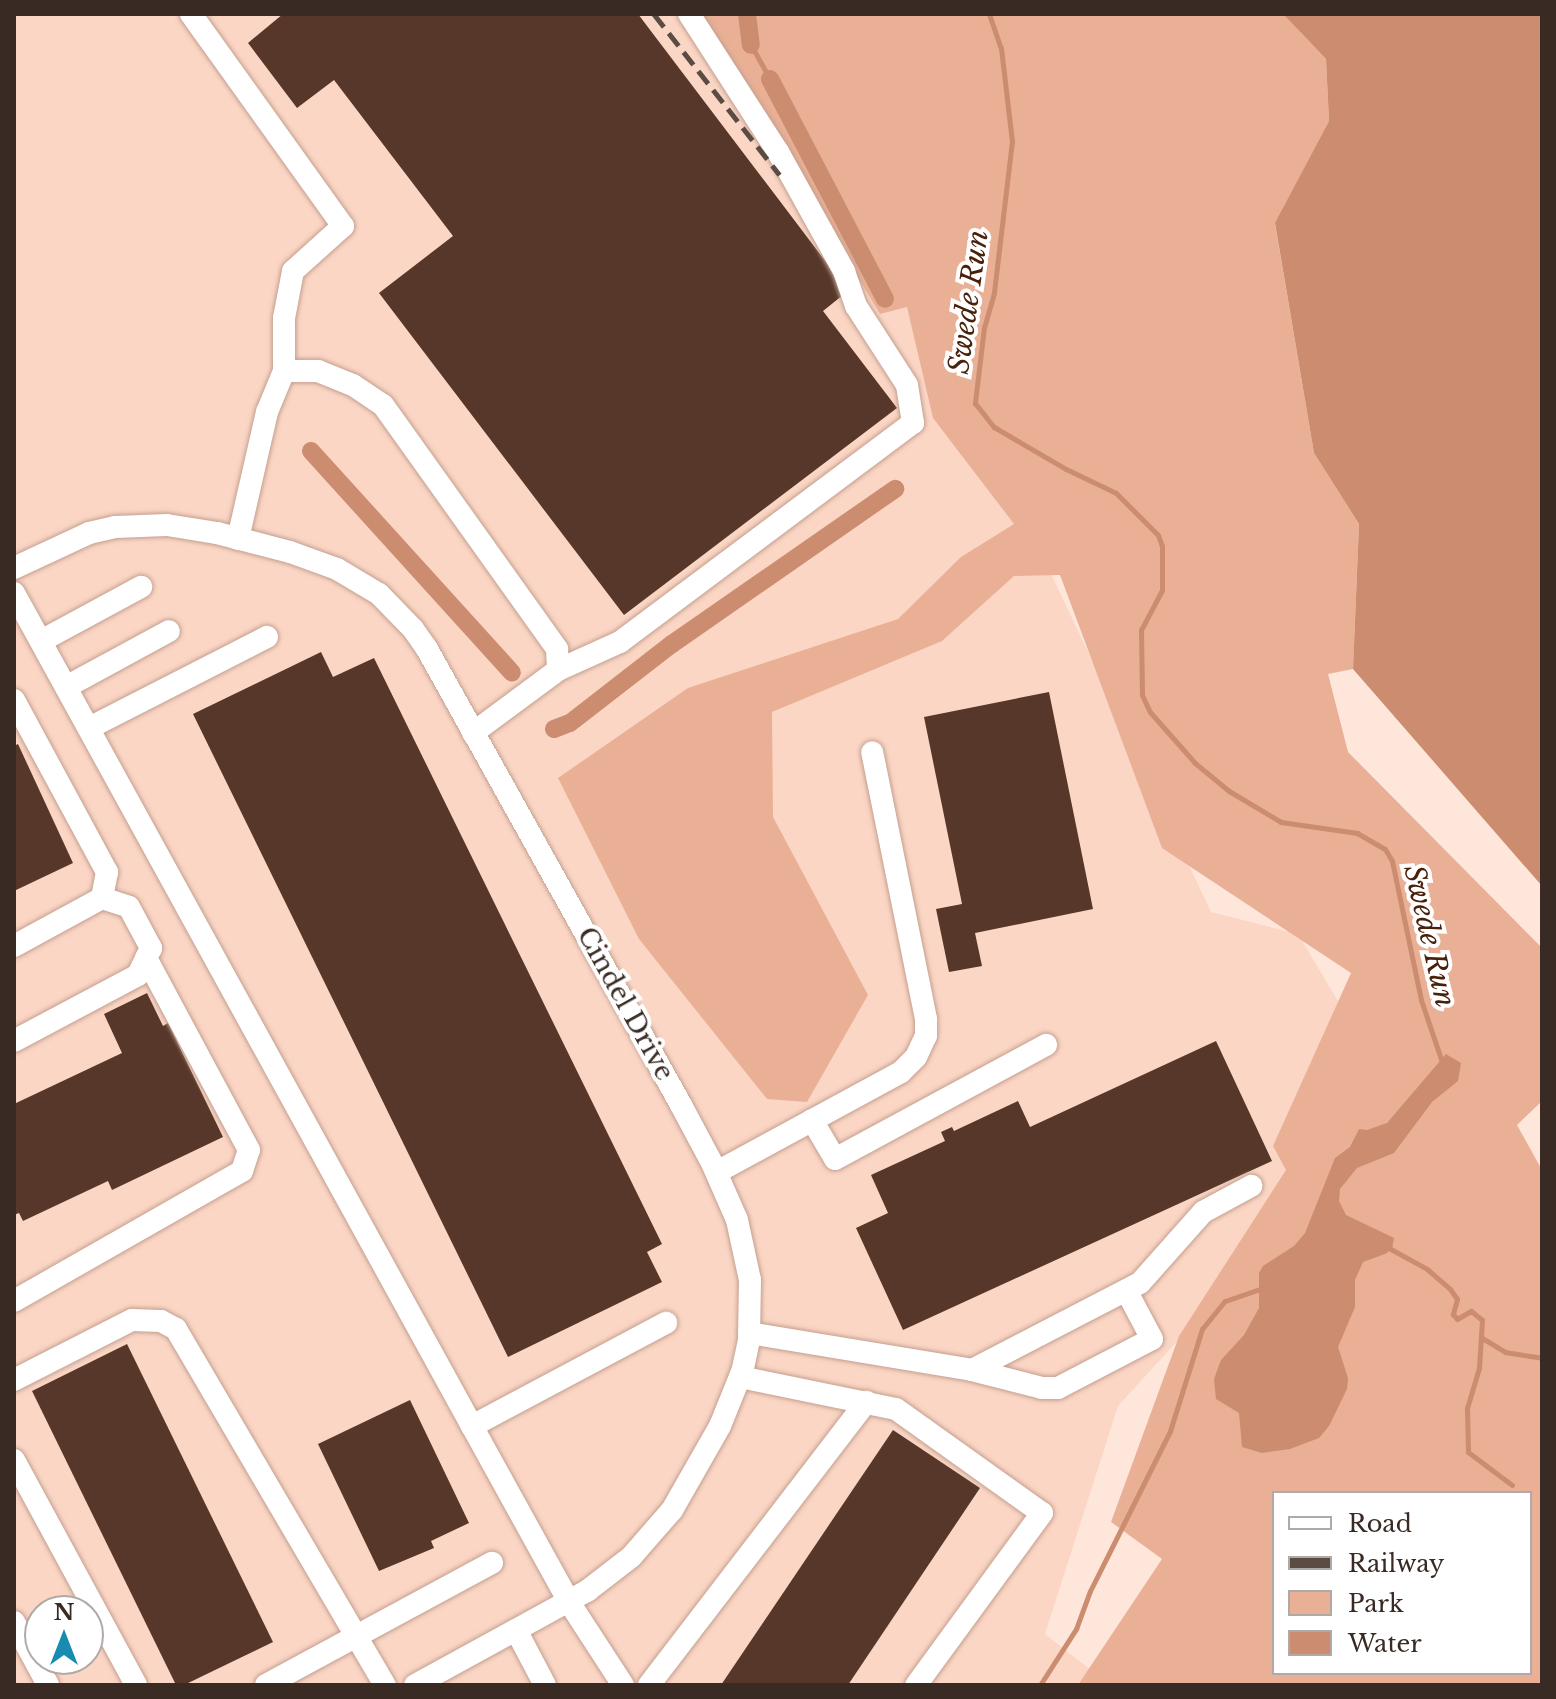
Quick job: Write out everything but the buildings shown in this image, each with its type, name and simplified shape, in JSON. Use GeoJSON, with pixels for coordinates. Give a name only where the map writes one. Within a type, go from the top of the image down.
{"type":"FeatureCollection","features":[{"type":"Feature","properties":{"kind":"street"},"geometry":{"type":"LineString","coordinates":[[191,14],[343,226],[293,271],[284,318],[284,371],[267,412],[238,539]]}},
{"type":"Feature","properties":{"kind":"street"},"geometry":{"type":"LineString","coordinates":[[473,733],[558,670],[620,642],[913,423],[907,385],[856,306],[844,271],[778,152],[689,14]]}},
{"type":"Feature","properties":{"kind":"street"},"geometry":{"type":"LineString","coordinates":[[284,371],[318,371],[353,385],[383,405],[557,649],[558,670]]}},
{"type":"Feature","properties":{"kind":"street","name":"Cindel Drive"},"geometry":{"type":"LineString","coordinates":[[14,568],[63,542],[115,527],[167,525],[238,539],[337,569],[379,594],[413,629],[427,649],[717,1172],[745,1249],[750,1280],[749,1333],[740,1377],[705,1455],[662,1523],[631,1557],[569,1602],[415,1685]]}},
{"type":"Feature","properties":{"kind":"street"},"geometry":{"type":"LineString","coordinates":[[41,641],[141,587]]}},
{"type":"Feature","properties":{"kind":"street"},"geometry":{"type":"LineString","coordinates":[[14,593],[569,1602],[623,1685]]}},
{"type":"Feature","properties":{"kind":"street"},"geometry":{"type":"LineString","coordinates":[[66,687],[169,631]]}},
{"type":"Feature","properties":{"kind":"street"},"geometry":{"type":"LineString","coordinates":[[89,728],[267,637]]}},
{"type":"Feature","properties":{"kind":"street"},"geometry":{"type":"LineString","coordinates":[[14,700],[107,872],[102,898]]}},
{"type":"Feature","properties":{"kind":"street"},"geometry":{"type":"LineString","coordinates":[[717,1172],[901,1072],[916,1057],[926,1036],[926,1019],[872,752]]}},
{"type":"Feature","properties":{"kind":"street"},"geometry":{"type":"LineString","coordinates":[[14,946],[102,898],[129,907],[151,948],[138,975],[14,1041]]}},
{"type":"Feature","properties":{"kind":"street"},"geometry":{"type":"LineString","coordinates":[[14,1301],[242,1171],[249,1150],[146,958]]}},
{"type":"Feature","properties":{"kind":"street"},"geometry":{"type":"LineString","coordinates":[[812,1120],[835,1159],[1046,1045]]}},
{"type":"Feature","properties":{"kind":"street"},"geometry":{"type":"LineString","coordinates":[[972,1370],[1140,1283],[1203,1212],[1251,1186]]}},
{"type":"Feature","properties":{"kind":"street"},"geometry":{"type":"LineString","coordinates":[[749,1333],[972,1370],[1042,1388],[1058,1388],[1152,1339],[1126,1290]]}},
{"type":"Feature","properties":{"kind":"street"},"geometry":{"type":"LineString","coordinates":[[14,1380],[132,1320],[161,1321],[176,1329],[385,1685]]}},
{"type":"Feature","properties":{"kind":"street"},"geometry":{"type":"LineString","coordinates":[[472,1426],[666,1323]]}},
{"type":"Feature","properties":{"kind":"street"},"geometry":{"type":"LineString","coordinates":[[740,1377],[896,1409],[1042,1513],[916,1685]]}},
{"type":"Feature","properties":{"kind":"street"},"geometry":{"type":"LineString","coordinates":[[649,1685],[866,1402]]}},
{"type":"Feature","properties":{"kind":"street"},"geometry":{"type":"LineString","coordinates":[[14,1460],[136,1685]]}},
{"type":"Feature","properties":{"kind":"street"},"geometry":{"type":"LineString","coordinates":[[266,1685],[492,1563]]}},
{"type":"Feature","properties":{"kind":"street"},"geometry":{"type":"LineString","coordinates":[[14,1622],[48,1685]]}},
{"type":"Feature","properties":{"kind":"street"},"geometry":{"type":"LineString","coordinates":[[516,1630],[545,1685]]}},
{"type":"Feature","properties":{"kind":"shaded area"},"geometry":{"type":"Polygon","coordinates":[[[14,14],[802,14],[857,179],[1054,580],[1211,912],[1298,934],[1351,1023],[1317,1188],[1118,1406],[1045,1634],[1110,1685],[14,1685],[14,14]]]}},
{"type":"Feature","properties":{"kind":"green space"},"geometry":{"type":"Polygon","coordinates":[[[700,14],[1283,14],[1326,59],[1329,121],[1275,224],[1314,453],[1359,524],[1353,669],[1328,674],[1348,752],[1542,948],[1542,1101],[1517,1125],[1542,1170],[1542,1685],[1078,1685],[1162,1559],[1111,1522],[1179,1336],[1286,1170],[1273,1146],[1351,973],[1162,848],[1060,575],[1014,576],[942,641],[772,712],[773,817],[868,995],[807,1102],[767,1099],[639,939],[558,778],[688,688],[898,619],[961,557],[1014,524],[933,418],[907,307],[880,314],[700,14]]]}},
{"type":"Feature","properties":{"kind":"water"},"geometry":{"type":"Polygon","coordinates":[[[1283,14],[1542,14],[1542,886],[1353,669],[1359,524],[1314,453],[1275,223],[1329,121],[1326,59],[1283,14]]]}},
{"type":"Feature","properties":{"kind":"water"},"geometry":{"type":"Polygon","coordinates":[[[1446,1054],[1461,1063],[1458,1081],[1432,1102],[1394,1153],[1357,1168],[1340,1189],[1339,1201],[1346,1215],[1394,1238],[1392,1249],[1363,1262],[1355,1280],[1355,1307],[1338,1347],[1348,1378],[1347,1389],[1329,1426],[1319,1438],[1290,1449],[1262,1453],[1242,1447],[1239,1413],[1216,1399],[1214,1379],[1221,1360],[1244,1335],[1259,1308],[1259,1273],[1263,1266],[1294,1246],[1305,1233],[1335,1158],[1350,1147],[1359,1129],[1367,1130],[1387,1123],[1446,1054]]]}},
{"type":"Feature","properties":{"kind":"waterway"},"geometry":{"type":"LineString","coordinates":[[747,14],[751,45]]}},
{"type":"Feature","properties":{"kind":"waterway","name":"Swede Run"},"geometry":{"type":"LineString","coordinates":[[989,14],[1001,48],[1012,141],[994,293],[984,327],[975,403],[994,427],[1066,469],[1116,493],[1158,535],[1162,546],[1162,590],[1141,630],[1142,695],[1150,712],[1195,763],[1229,791],[1281,822],[1357,833],[1385,849],[1392,861],[1421,1000],[1443,1065]]}},
{"type":"Feature","properties":{"kind":"waterway"},"geometry":{"type":"LineString","coordinates":[[751,45],[770,79]]}},
{"type":"Feature","properties":{"kind":"waterway"},"geometry":{"type":"LineString","coordinates":[[770,79],[885,299]]}},
{"type":"Feature","properties":{"kind":"waterway"},"geometry":{"type":"LineString","coordinates":[[311,451],[512,673]]}},
{"type":"Feature","properties":{"kind":"waterway"},"geometry":{"type":"LineString","coordinates":[[554,729],[570,723],[672,644],[895,489]]}},
{"type":"Feature","properties":{"kind":"waterway"},"geometry":{"type":"LineString","coordinates":[[1387,1247],[1427,1269],[1450,1289],[1457,1299],[1453,1314],[1457,1319],[1471,1311],[1482,1320],[1479,1368],[1467,1408],[1468,1452],[1512,1485]]}},
{"type":"Feature","properties":{"kind":"waterway"},"geometry":{"type":"LineString","coordinates":[[1040,1685],[1076,1629],[1090,1591],[1170,1431],[1202,1329],[1225,1301],[1262,1288]]}},
{"type":"Feature","properties":{"kind":"waterway","name":"Swede Run"},"geometry":{"type":"LineString","coordinates":[[1482,1338],[1505,1352],[1542,1358]]}},
{"type":"Feature","properties":{"kind":"railway"},"geometry":{"type":"LineString","coordinates":[[654,14],[780,175]]}}]}
